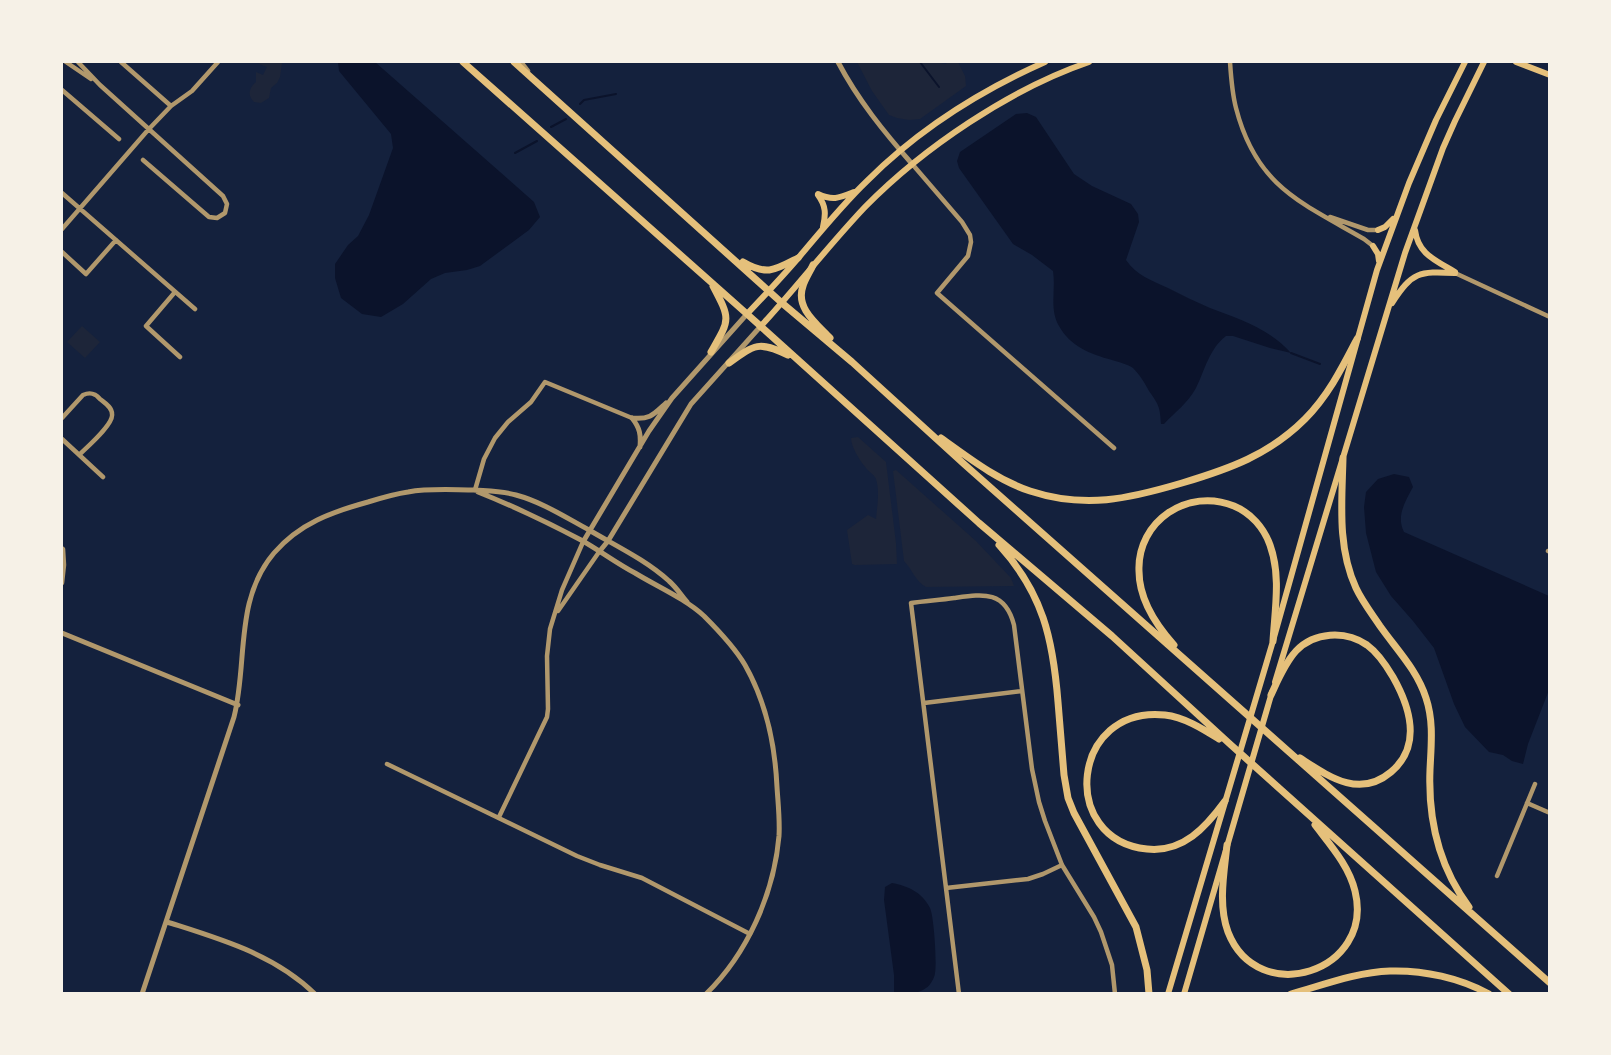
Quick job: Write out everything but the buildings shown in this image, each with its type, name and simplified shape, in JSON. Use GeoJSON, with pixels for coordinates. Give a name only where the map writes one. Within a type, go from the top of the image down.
{"type":"FeatureCollection","features":[{"type":"Feature","properties":{"kind":"highway"},"geometry":{"type":"LineString","coordinates":[[463,62],[979,524],[1112,636],[1231,746],[1509,993]]}},
{"type":"Feature","properties":{"kind":"highway"},"geometry":{"type":"LineString","coordinates":[[514,62],[782,303],[852,362],[1283,748],[1550,983]]}},
{"type":"Feature","properties":{"kind":"highway"},"geometry":{"type":"LineString","coordinates":[[730,255],[755,269],[762,270],[774,270],[798,258]]}},
{"type":"Feature","properties":{"kind":"highway"},"geometry":{"type":"LineString","coordinates":[[813,265],[803,287],[801,296],[803,307],[852,362]]}},
{"type":"Feature","properties":{"kind":"highway"},"geometry":{"type":"LineString","coordinates":[[710,281],[726,309],[727,318],[722,333],[711,352]]}},
{"type":"Feature","properties":{"kind":"highway"},"geometry":{"type":"LineString","coordinates":[[912,417],[981,467],[1022,488],[1064,499],[1093,501],[1123,499],[1234,467],[1276,444],[1300,424],[1318,404],[1339,374],[1357,339]]}},
{"type":"Feature","properties":{"kind":"highway"},"geometry":{"type":"LineString","coordinates":[[729,363],[748,349],[759,345],[775,349],[795,359]]}},
{"type":"Feature","properties":{"kind":"highway"},"geometry":{"type":"LineString","coordinates":[[1343,458],[1341,524],[1354,585],[1381,628],[1409,663],[1428,706],[1433,737],[1430,800],[1440,854],[1450,880],[1462,898],[1476,917],[1500,938]]}},
{"type":"Feature","properties":{"kind":"highway"},"geometry":{"type":"LineString","coordinates":[[1196,669],[1170,641],[1154,618],[1143,594],[1138,571],[1142,548],[1153,526],[1167,512],[1186,503],[1209,500],[1225,502],[1238,507],[1255,520],[1267,537],[1277,579],[1273,641]]}},
{"type":"Feature","properties":{"kind":"highway"},"geometry":{"type":"LineString","coordinates":[[979,524],[1013,560],[1026,579],[1040,608],[1054,656],[1064,776],[1068,798],[1136,927],[1147,970],[1149,993]]}},
{"type":"Feature","properties":{"kind":"highway"},"geometry":{"type":"LineString","coordinates":[[1270,695],[1288,661],[1302,645],[1323,636],[1343,635],[1367,645],[1377,654],[1399,688],[1410,720],[1410,740],[1401,762],[1386,776],[1371,782],[1355,784],[1340,781],[1283,748]]}},
{"type":"Feature","properties":{"kind":"highway"},"geometry":{"type":"LineString","coordinates":[[1225,801],[1206,825],[1189,839],[1167,848],[1144,849],[1129,845],[1115,837],[1098,821],[1089,800],[1086,776],[1089,761],[1100,741],[1118,725],[1139,716],[1166,715],[1178,718],[1231,746]]}},
{"type":"Feature","properties":{"kind":"highway"},"geometry":{"type":"LineString","coordinates":[[1227,845],[1222,893],[1224,915],[1229,933],[1236,946],[1253,963],[1274,973],[1297,975],[1312,971],[1333,960],[1344,949],[1354,928],[1358,905],[1346,866],[1306,813]]}},
{"type":"Feature","properties":{"kind":"highway"},"geometry":{"type":"LineString","coordinates":[[1291,993],[1342,979],[1389,971],[1451,978],[1489,993]]}},
{"type":"Feature","properties":{"kind":"main road"},"geometry":{"type":"LineString","coordinates":[[747,314],[857,190],[901,151],[920,135],[984,92],[1046,62]]}},
{"type":"Feature","properties":{"kind":"main road"},"geometry":{"type":"LineString","coordinates":[[760,327],[867,206],[913,165],[964,127],[999,105],[1030,88],[1089,62]]}},
{"type":"Feature","properties":{"kind":"main road"},"geometry":{"type":"LineString","coordinates":[[1168,993],[1273,641],[1379,264],[1436,120],[1465,62]]}},
{"type":"Feature","properties":{"kind":"main road"},"geometry":{"type":"LineString","coordinates":[[1184,993],[1270,695],[1414,226],[1443,148],[1484,62]]}},
{"type":"Feature","properties":{"kind":"main road"},"geometry":{"type":"LineString","coordinates":[[1516,62],[1550,75]]}},
{"type":"Feature","properties":{"kind":"main road"},"geometry":{"type":"LineString","coordinates":[[822,229],[826,210],[818,194],[837,199],[857,190]]}},
{"type":"Feature","properties":{"kind":"main road"},"geometry":{"type":"LineString","coordinates":[[1378,230],[1389,224],[1397,214]]}},
{"type":"Feature","properties":{"kind":"main road"},"geometry":{"type":"LineString","coordinates":[[1414,226],[1419,247],[1455,273]]}},
{"type":"Feature","properties":{"kind":"main road"},"geometry":{"type":"LineString","coordinates":[[1373,246],[1378,254],[1379,264]]}},
{"type":"Feature","properties":{"kind":"main road"},"geometry":{"type":"LineString","coordinates":[[1387,311],[1407,281],[1415,276],[1435,272],[1455,273]]}},
{"type":"Feature","properties":{"kind":"street"},"geometry":{"type":"LineString","coordinates":[[66,62],[100,85]]}},
{"type":"Feature","properties":{"kind":"street"},"geometry":{"type":"LineString","coordinates":[[78,62],[148,130],[226,200],[227,209],[222,216],[208,217],[143,160]]}},
{"type":"Feature","properties":{"kind":"street"},"geometry":{"type":"LineString","coordinates":[[121,62],[171,106]]}},
{"type":"Feature","properties":{"kind":"street"},"geometry":{"type":"LineString","coordinates":[[62,229],[148,130],[171,106],[191,92],[218,62]]}},
{"type":"Feature","properties":{"kind":"street"},"geometry":{"type":"LineString","coordinates":[[521,62],[537,82]]}},
{"type":"Feature","properties":{"kind":"street"},"geometry":{"type":"LineString","coordinates":[[838,62],[869,113],[962,222],[970,235],[968,256],[937,293],[1114,448]]}},
{"type":"Feature","properties":{"kind":"street"},"geometry":{"type":"LineString","coordinates":[[1230,62],[1235,105],[1244,135],[1258,162],[1287,193],[1373,246]]}},
{"type":"Feature","properties":{"kind":"street"},"geometry":{"type":"LineString","coordinates":[[62,90],[119,139]]}},
{"type":"Feature","properties":{"kind":"street"},"geometry":{"type":"LineString","coordinates":[[62,193],[195,309]]}},
{"type":"Feature","properties":{"kind":"street"},"geometry":{"type":"LineString","coordinates":[[1321,214],[1368,230],[1378,230]]}},
{"type":"Feature","properties":{"kind":"street"},"geometry":{"type":"LineString","coordinates":[[62,252],[86,274],[116,240]]}},
{"type":"Feature","properties":{"kind":"street"},"geometry":{"type":"LineString","coordinates":[[1455,273],[1550,317]]}},
{"type":"Feature","properties":{"kind":"street"},"geometry":{"type":"LineString","coordinates":[[175,292],[146,326],[180,357]]}},
{"type":"Feature","properties":{"kind":"street"},"geometry":{"type":"LineString","coordinates":[[499,817],[547,717],[548,643],[562,590],[583,542],[672,398],[747,314]]}},
{"type":"Feature","properties":{"kind":"street"},"geometry":{"type":"LineString","coordinates":[[555,616],[608,541],[691,404],[760,327]]}},
{"type":"Feature","properties":{"kind":"street"},"geometry":{"type":"LineString","coordinates":[[475,490],[484,459],[495,438],[531,402],[545,382],[632,418],[642,419],[651,416],[672,398]]}},
{"type":"Feature","properties":{"kind":"street"},"geometry":{"type":"LineString","coordinates":[[62,418],[87,393],[96,395],[112,410],[113,415],[109,424],[80,455]]}},
{"type":"Feature","properties":{"kind":"street"},"geometry":{"type":"LineString","coordinates":[[632,418],[640,432],[639,448]]}},
{"type":"Feature","properties":{"kind":"street"},"geometry":{"type":"LineString","coordinates":[[62,439],[103,477]]}},
{"type":"Feature","properties":{"kind":"street"},"geometry":{"type":"LineString","coordinates":[[142,993],[238,705],[250,596],[268,562],[290,537],[321,517],[338,510],[409,491],[455,489],[494,490],[541,504],[608,541],[654,570],[671,582],[742,660],[757,690],[772,740],[778,808],[777,850],[766,900],[750,934],[718,982],[706,993]]}},
{"type":"Feature","properties":{"kind":"street"},"geometry":{"type":"LineString","coordinates":[[475,490],[515,507],[583,542],[687,602]]}},
{"type":"Feature","properties":{"kind":"street"},"geometry":{"type":"LineString","coordinates":[[62,549],[64,565],[62,584]]}},
{"type":"Feature","properties":{"kind":"street"},"geometry":{"type":"LineString","coordinates":[[959,993],[911,603],[982,594],[996,598],[1012,616],[1035,786],[1045,821],[1062,865],[1101,932],[1112,964],[1115,993]]}},
{"type":"Feature","properties":{"kind":"street"},"geometry":{"type":"LineString","coordinates":[[62,633],[238,705]]}},
{"type":"Feature","properties":{"kind":"street"},"geometry":{"type":"LineString","coordinates":[[924,703],[1022,691]]}},
{"type":"Feature","properties":{"kind":"street"},"geometry":{"type":"LineString","coordinates":[[387,764],[577,856],[642,878],[750,934]]}},
{"type":"Feature","properties":{"kind":"street"},"geometry":{"type":"LineString","coordinates":[[1497,876],[1535,784]]}},
{"type":"Feature","properties":{"kind":"street"},"geometry":{"type":"LineString","coordinates":[[1527,803],[1550,813]]}},
{"type":"Feature","properties":{"kind":"street"},"geometry":{"type":"LineString","coordinates":[[946,888],[1028,879],[1062,865]]}},
{"type":"Feature","properties":{"kind":"street"},"geometry":{"type":"LineString","coordinates":[[167,922],[260,955],[294,976],[315,993]]}},
{"type":"Feature","properties":{"kind":"shaded area"},"geometry":{"type":"Polygon","coordinates":[[[261,62],[282,63],[277,83],[271,88],[269,98],[261,103],[254,102],[250,89],[256,82],[256,72],[263,75],[267,67],[259,64],[261,62]]]}},
{"type":"Feature","properties":{"kind":"shaded area"},"geometry":{"type":"Polygon","coordinates":[[[338,62],[375,62],[534,202],[540,217],[529,230],[480,266],[445,273],[431,279],[403,304],[381,317],[362,314],[341,298],[335,278],[335,264],[348,245],[358,236],[369,215],[393,148],[391,134],[339,71],[338,62]]]}},
{"type":"Feature","properties":{"kind":"shaded area"},"geometry":{"type":"Polygon","coordinates":[[[857,62],[939,62],[946,64],[947,62],[958,62],[965,76],[966,86],[920,119],[897,118],[889,115],[872,91],[857,62]]]}},
{"type":"Feature","properties":{"kind":"shaded area"},"geometry":{"type":"Polygon","coordinates":[[[1027,113],[1036,117],[1074,174],[1092,186],[1131,204],[1138,214],[1139,222],[1126,260],[1135,270],[1150,280],[1194,301],[1264,331],[1291,353],[1226,336],[1211,353],[1196,388],[1189,398],[1164,424],[1161,424],[1157,403],[1133,368],[1088,352],[1064,333],[1054,313],[1053,271],[1013,244],[959,168],[957,161],[960,152],[1016,114],[1027,113]]]}},
{"type":"Feature","properties":{"kind":"shaded area"},"geometry":{"type":"Polygon","coordinates":[[[82,326],[100,342],[85,358],[67,342],[82,326]]]}},
{"type":"Feature","properties":{"kind":"shaded area"},"geometry":{"type":"Polygon","coordinates":[[[858,437],[886,462],[897,564],[852,564],[847,530],[868,515],[876,519],[878,499],[876,479],[861,462],[852,446],[851,438],[858,437]]]}},
{"type":"Feature","properties":{"kind":"shaded area"},"geometry":{"type":"Polygon","coordinates":[[[896,470],[976,541],[1011,578],[1014,586],[926,587],[919,582],[904,561],[893,471],[896,470]]]}},
{"type":"Feature","properties":{"kind":"shaded area"},"geometry":{"type":"Polygon","coordinates":[[[1394,474],[1409,477],[1413,487],[1401,515],[1404,532],[1549,596],[1549,690],[1528,744],[1523,764],[1503,755],[1489,752],[1465,727],[1454,704],[1434,648],[1391,596],[1376,572],[1366,533],[1364,507],[1366,492],[1378,479],[1394,474]]]}},
{"type":"Feature","properties":{"kind":"shaded area"},"geometry":{"type":"Polygon","coordinates":[[[892,883],[919,894],[930,908],[934,929],[935,975],[928,987],[915,993],[894,993],[894,975],[884,900],[885,887],[892,883]]]}},
{"type":"Feature","properties":{"kind":"waterway"},"geometry":{"type":"LineString","coordinates":[[920,62],[939,87]]}},
{"type":"Feature","properties":{"kind":"waterway"},"geometry":{"type":"LineString","coordinates":[[580,104],[584,100],[616,94]]}},
{"type":"Feature","properties":{"kind":"waterway"},"geometry":{"type":"LineString","coordinates":[[551,127],[566,119]]}},
{"type":"Feature","properties":{"kind":"waterway"},"geometry":{"type":"LineString","coordinates":[[515,153],[537,141]]}},
{"type":"Feature","properties":{"kind":"waterway"},"geometry":{"type":"LineString","coordinates":[[1291,353],[1320,364]]}}]}
